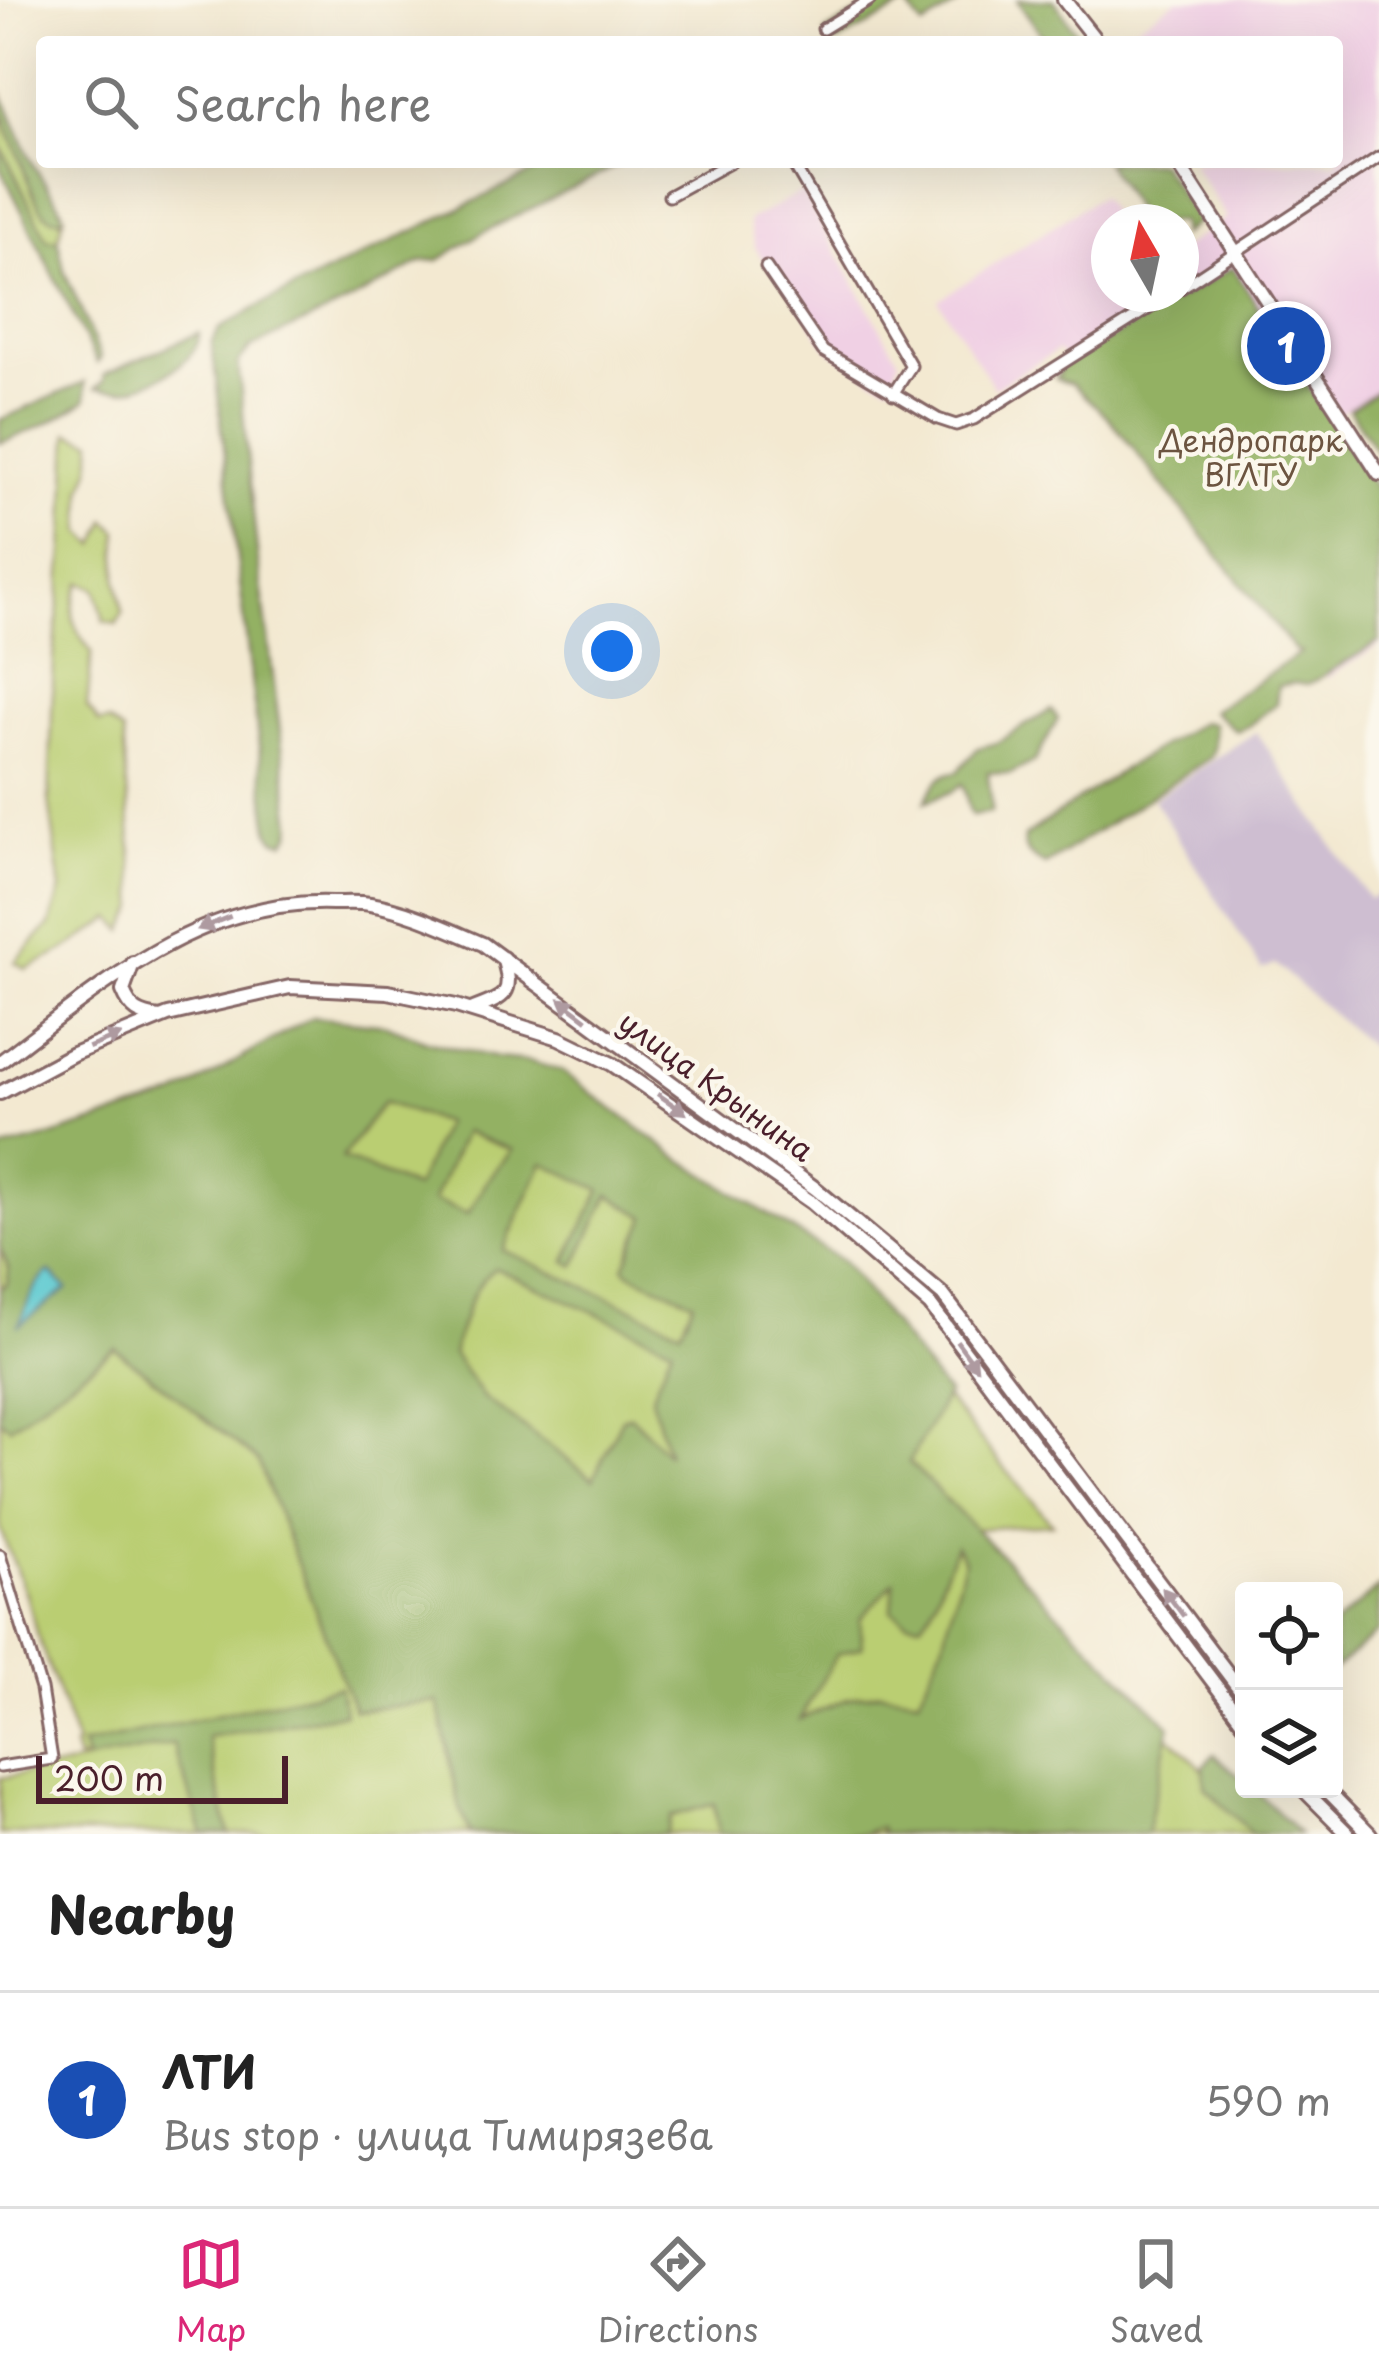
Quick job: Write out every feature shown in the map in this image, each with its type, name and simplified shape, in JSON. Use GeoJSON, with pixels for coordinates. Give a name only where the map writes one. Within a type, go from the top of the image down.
{"type":"FeatureCollection","features":[{"type":"Feature","properties":{"kind":"main road"},"geometry":{"type":"LineString","coordinates":[[1064,0],[1092,36]]}},
{"type":"Feature","properties":{"kind":"main road"},"geometry":{"type":"LineString","coordinates":[[1181,168],[1379,474]]}},
{"type":"Feature","properties":{"kind":"main road","name":"улица Крынина"},"geometry":{"type":"LineString","coordinates":[[0,1062],[134,962],[209,924],[254,908],[303,902],[371,904],[483,944],[817,1189],[943,1295],[1240,1690]]}},
{"type":"Feature","properties":{"kind":"main road"},"geometry":{"type":"LineString","coordinates":[[470,1010],[506,992],[509,978],[503,958]]}},
{"type":"Feature","properties":{"kind":"main road"},"geometry":{"type":"LineString","coordinates":[[134,962],[122,991],[130,1008],[160,1018]]}},
{"type":"Feature","properties":{"kind":"main road","name":"улица Крынина"},"geometry":{"type":"LineString","coordinates":[[0,1093],[73,1054],[160,1018],[290,987],[388,992],[470,1010],[559,1038],[612,1064],[811,1202],[930,1304],[1235,1711]]}},
{"type":"Feature","properties":{"kind":"main road"},"geometry":{"type":"LineString","coordinates":[[1312,1798],[1348,1834]]}},
{"type":"Feature","properties":{"kind":"main road"},"geometry":{"type":"LineString","coordinates":[[1334,1798],[1370,1834]]}},
{"type":"Feature","properties":{"kind":"street"},"geometry":{"type":"LineString","coordinates":[[823,29],[870,0]]}},
{"type":"Feature","properties":{"kind":"street"},"geometry":{"type":"LineString","coordinates":[[1199,278],[1379,157]]}},
{"type":"Feature","properties":{"kind":"street"},"geometry":{"type":"LineString","coordinates":[[669,196],[720,168]]}},
{"type":"Feature","properties":{"kind":"street"},"geometry":{"type":"LineString","coordinates":[[796,168],[911,366],[893,394]]}},
{"type":"Feature","properties":{"kind":"street"},"geometry":{"type":"LineString","coordinates":[[766,267],[824,351],[938,419],[956,424],[974,419],[1143,312]]}},
{"type":"Feature","properties":{"kind":"street"},"geometry":{"type":"LineString","coordinates":[[0,1555],[6,1596],[41,1689],[52,1759],[0,1767]]}},
{"type":"Feature","properties":{"kind":"shaded area"},"geometry":{"type":"Polygon","coordinates":[[[1177,0],[1379,0],[1379,388],[1334,417],[1379,486],[1379,646],[1327,678],[1058,350],[994,388],[938,300],[1100,196],[1105,204],[1091,204],[1091,312],[1199,312],[1199,237],[1227,218],[1195,168],[1343,168],[1343,36],[1121,36],[1177,0]]]}},
{"type":"Feature","properties":{"kind":"shaded area"},"geometry":{"type":"Polygon","coordinates":[[[802,192],[899,360],[890,385],[828,349],[773,265],[755,247],[748,221],[802,192]]]}},
{"type":"Feature","properties":{"kind":"shaded area"},"geometry":{"type":"Polygon","coordinates":[[[1256,732],[1369,899],[1379,894],[1379,1055],[1275,964],[1262,970],[1153,799],[1256,732]]]}},
{"type":"Feature","properties":{"kind":"green space"},"geometry":{"type":"Polygon","coordinates":[[[881,0],[964,0],[923,27],[907,5],[849,36],[825,33],[881,0]]]}},
{"type":"Feature","properties":{"kind":"green space"},"geometry":{"type":"Polygon","coordinates":[[[1017,0],[1054,0],[1079,36],[1043,36],[1017,0]]]}},
{"type":"Feature","properties":{"kind":"green space"},"geometry":{"type":"Polygon","coordinates":[[[0,89],[31,160],[64,217],[49,216],[35,197],[0,89]]]}},
{"type":"Feature","properties":{"kind":"green space"},"geometry":{"type":"Polygon","coordinates":[[[0,114],[25,173],[60,221],[64,217],[58,240],[47,240],[0,145],[0,114]]]}},
{"type":"Feature","properties":{"kind":"green space"},"geometry":{"type":"Polygon","coordinates":[[[0,145],[47,239],[58,240],[64,270],[101,358],[97,363],[0,167],[0,145]]]}},
{"type":"Feature","properties":{"kind":"green space"},"geometry":{"type":"Polygon","coordinates":[[[543,168],[613,168],[482,233],[439,260],[423,261],[250,348],[238,363],[292,824],[285,842],[275,840],[269,832],[212,344],[219,329],[543,168]]]}},
{"type":"Feature","properties":{"kind":"green space"},"geometry":{"type":"Polygon","coordinates":[[[1109,168],[1163,168],[1186,204],[1132,204],[1109,168]]]}},
{"type":"Feature","properties":{"kind":"green space","name":"Дендропарк ВГЛТУ"},"geometry":{"type":"Polygon","coordinates":[[[1233,267],[1274,332],[1263,349],[1267,364],[1278,373],[1297,369],[1379,493],[1379,642],[1308,685],[1278,686],[1276,704],[1236,731],[1212,711],[1301,653],[1109,418],[1072,384],[1056,379],[1062,366],[1155,312],[1199,312],[1199,287],[1233,267]]]}},
{"type":"Feature","properties":{"kind":"green space"},"geometry":{"type":"Polygon","coordinates":[[[199,333],[193,352],[166,374],[131,388],[96,388],[104,374],[199,333]]]}},
{"type":"Feature","properties":{"kind":"green space"},"geometry":{"type":"Polygon","coordinates":[[[85,382],[86,400],[0,443],[0,420],[85,382]]]}},
{"type":"Feature","properties":{"kind":"green space"},"geometry":{"type":"Polygon","coordinates":[[[1379,389],[1379,456],[1349,409],[1379,389]]]}},
{"type":"Feature","properties":{"kind":"green space"},"geometry":{"type":"Polygon","coordinates":[[[69,433],[93,441],[91,469],[83,490],[82,531],[96,545],[107,520],[118,531],[117,579],[123,613],[116,624],[104,621],[96,589],[81,582],[73,611],[79,634],[92,652],[87,707],[99,723],[109,722],[123,733],[136,908],[124,931],[113,918],[26,969],[15,962],[50,925],[61,890],[49,800],[69,433]]]}},
{"type":"Feature","properties":{"kind":"green space"},"geometry":{"type":"Polygon","coordinates":[[[1051,710],[1058,719],[1035,761],[1010,774],[988,772],[991,812],[972,815],[962,784],[925,802],[937,781],[957,772],[978,748],[996,743],[1051,710]]]}},
{"type":"Feature","properties":{"kind":"green space"},"geometry":{"type":"Polygon","coordinates":[[[1201,722],[1213,724],[1211,757],[1045,865],[1026,850],[1024,837],[1201,722]]]}},
{"type":"Feature","properties":{"kind":"green space"},"geometry":{"type":"Polygon","coordinates":[[[312,1017],[387,1025],[426,1041],[562,1071],[675,1155],[843,1262],[947,1394],[909,1462],[1170,1726],[1146,1834],[881,1834],[880,1827],[862,1834],[719,1834],[714,1804],[671,1816],[666,1834],[470,1834],[438,1702],[354,1710],[258,1461],[115,1348],[10,1427],[0,1420],[0,1289],[7,1283],[9,1269],[0,1248],[0,1150],[176,1096],[312,1017]],[[383,1102],[342,1158],[415,1188],[444,1123],[383,1102]],[[464,1132],[433,1201],[468,1214],[512,1150],[464,1132]],[[543,1163],[503,1250],[681,1330],[693,1301],[624,1267],[646,1217],[609,1195],[575,1266],[566,1261],[601,1190],[543,1163]],[[495,1268],[479,1285],[452,1354],[483,1397],[593,1479],[622,1418],[631,1415],[668,1455],[651,1397],[672,1347],[495,1268]],[[50,1272],[38,1282],[21,1323],[66,1289],[50,1272]],[[956,1546],[921,1623],[892,1611],[894,1582],[860,1619],[862,1647],[837,1654],[800,1719],[850,1698],[880,1692],[919,1698],[943,1644],[964,1561],[956,1546]]]}},
{"type":"Feature","properties":{"kind":"green space"},"geometry":{"type":"Polygon","coordinates":[[[311,1021],[925,1374],[1052,1524],[944,1531],[1270,1834],[0,1834],[0,1778],[85,1762],[78,1760],[77,1745],[0,1529],[0,1164],[195,1090],[311,1021]]]}},
{"type":"Feature","properties":{"kind":"green space"},"geometry":{"type":"Polygon","coordinates":[[[1379,1587],[1379,1631],[1343,1662],[1343,1617],[1379,1587]]]}},
{"type":"Feature","properties":{"kind":"green space"},"geometry":{"type":"Polygon","coordinates":[[[339,1687],[345,1713],[207,1737],[229,1834],[203,1834],[173,1744],[87,1761],[82,1745],[339,1687]]]}},
{"type":"Feature","properties":{"kind":"green space"},"geometry":{"type":"Polygon","coordinates":[[[1214,1754],[1235,1772],[1235,1798],[1263,1798],[1299,1834],[1252,1834],[1205,1787],[1204,1766],[1214,1754]]]}},
{"type":"Feature","properties":{"kind":"water"},"geometry":{"type":"Polygon","coordinates":[[[50,1272],[67,1289],[18,1326],[34,1290],[50,1272]]]}},
{"type":"Feature","properties":{"kind":"place","name":"ЛТИ"},"geometry":{"type":"Point","coordinates":[1286,346]}}]}
